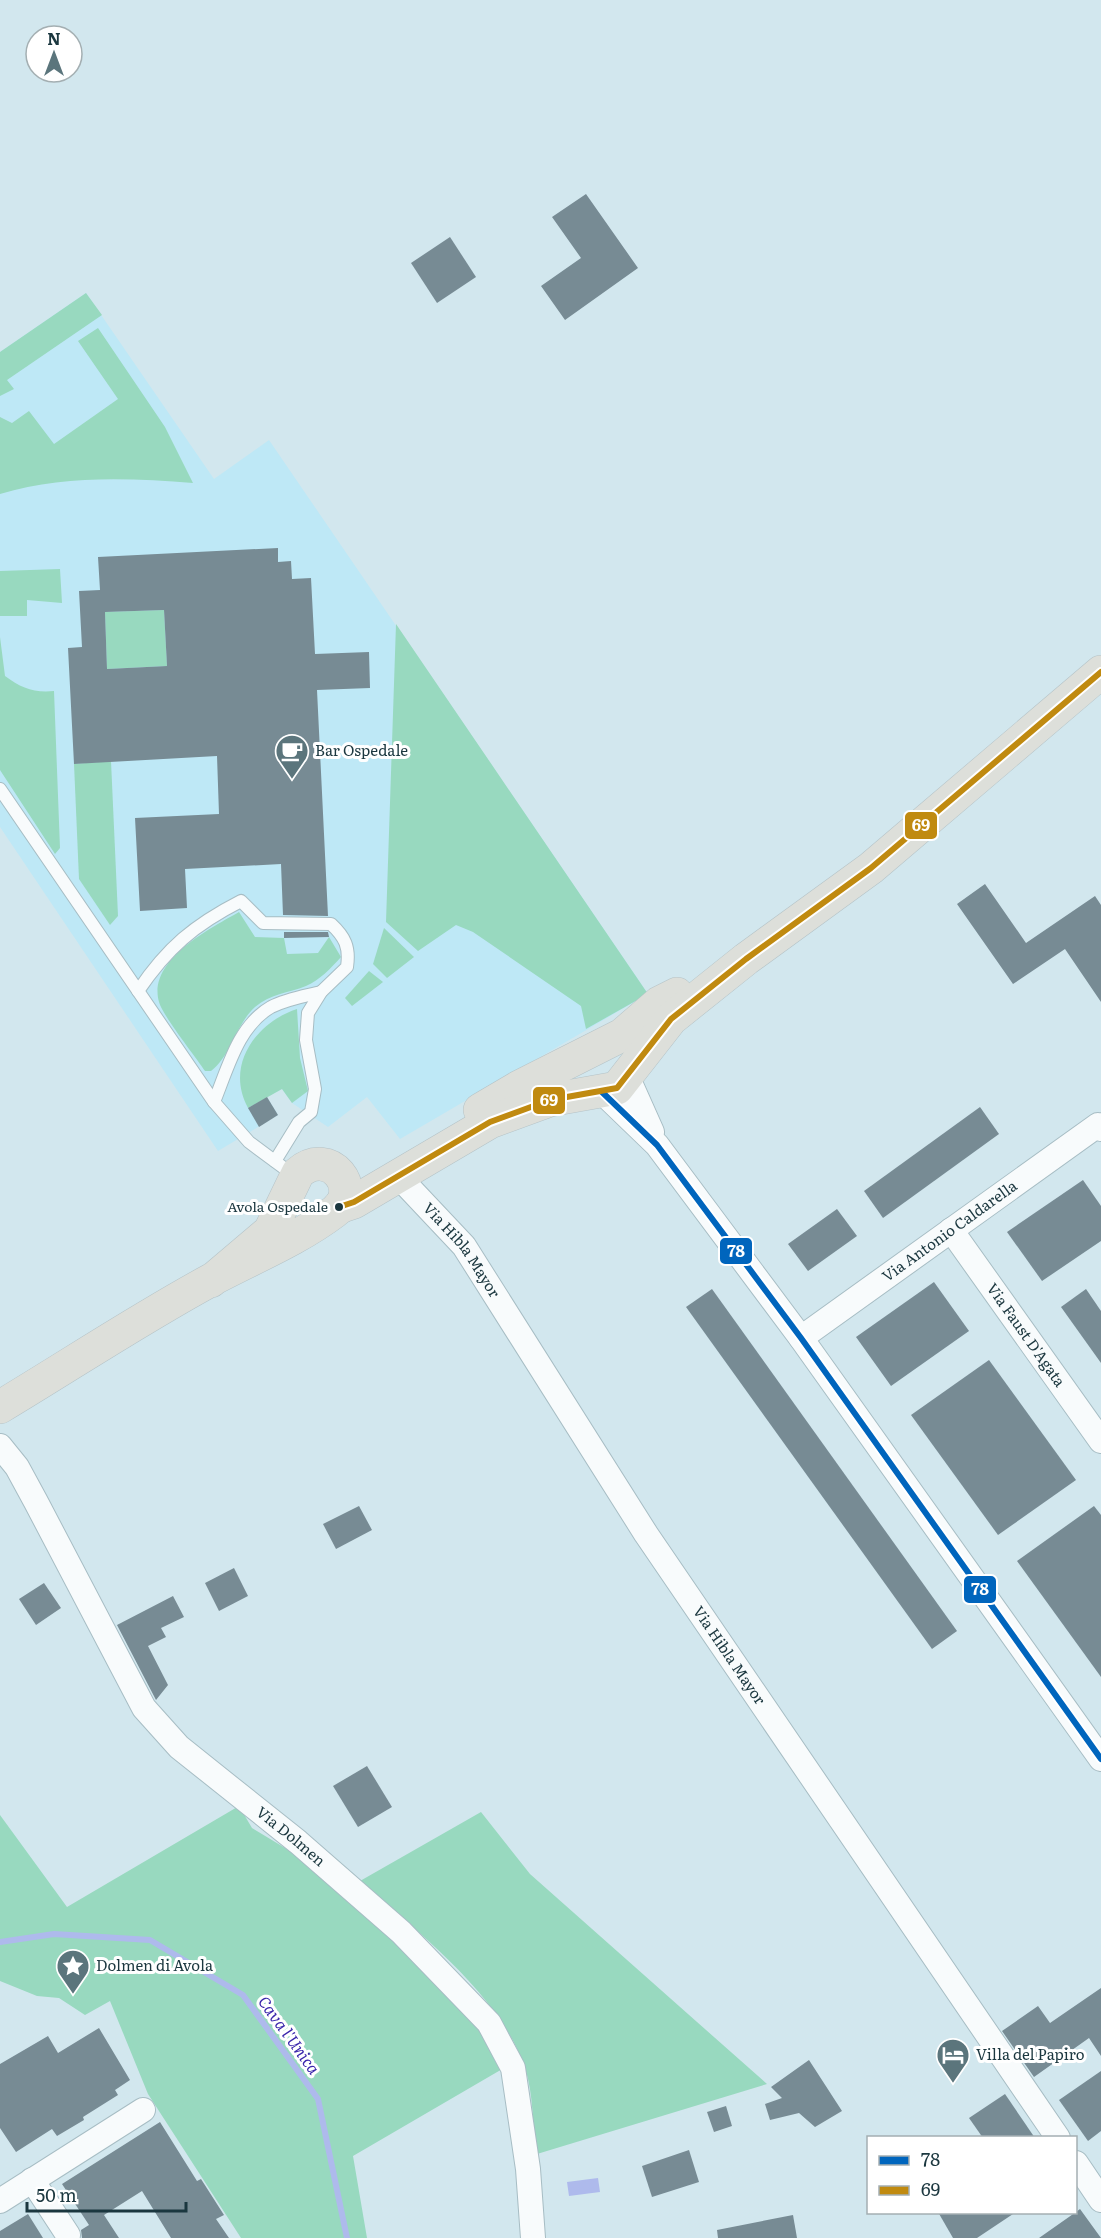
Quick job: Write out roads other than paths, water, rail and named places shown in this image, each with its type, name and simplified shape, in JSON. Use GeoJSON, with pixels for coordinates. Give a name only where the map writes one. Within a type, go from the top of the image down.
{"type":"FeatureCollection","features":[{"type":"Feature","properties":{"kind":"main road"},"geometry":{"type":"LineString","coordinates":[[0,1407],[211,1281],[262,1256],[332,1212],[354,1202],[490,1122],[550,1100],[614,1083],[671,1019],[746,959],[871,868],[1101,672]]}},
{"type":"Feature","properties":{"kind":"main road"},"geometry":{"type":"LineString","coordinates":[[211,1281],[270,1231],[286,1177],[305,1167],[322,1163],[339,1172],[378,1170],[519,1087],[622,1035],[659,1003],[746,959]]}},
{"type":"Feature","properties":{"kind":"main road"},"geometry":{"type":"LineString","coordinates":[[595,1049],[619,1050],[626,1060],[614,1083]]}},
{"type":"Feature","properties":{"kind":"main road"},"geometry":{"type":"LineString","coordinates":[[332,1212],[346,1190],[339,1172]]}},
{"type":"Feature","properties":{"kind":"main road"},"geometry":{"type":"LineString","coordinates":[[286,1177],[296,1205],[301,1211],[308,1215],[332,1212]]}},
{"type":"Feature","properties":{"kind":"street"},"geometry":{"type":"LineString","coordinates":[[614,1083],[657,1145],[801,1338],[1101,1759]]}},
{"type":"Feature","properties":{"kind":"street","name":"Via Antonio Caldarella"},"geometry":{"type":"LineString","coordinates":[[801,1338],[1099,1127]]}},
{"type":"Feature","properties":{"kind":"street","name":"Via Hibla Mayor"},"geometry":{"type":"LineString","coordinates":[[398,1176],[464,1246],[646,1534],[1057,2136]]}},
{"type":"Feature","properties":{"kind":"street","name":"Via Faust D'Agata"},"geometry":{"type":"LineString","coordinates":[[951,1230],[1093,1413],[1101,1441]]}},
{"type":"Feature","properties":{"kind":"street","name":"Via Dolmen"},"geometry":{"type":"LineString","coordinates":[[0,1446],[17,1467],[144,1708],[179,1747],[298,1842],[401,1932],[489,2024],[513,2068],[528,2169],[533,2238]]}},
{"type":"Feature","properties":{"kind":"street"},"geometry":{"type":"LineString","coordinates":[[0,2201],[143,2110]]}},
{"type":"Feature","properties":{"kind":"street"},"geometry":{"type":"LineString","coordinates":[[1077,2164],[1101,2200]]}},
{"type":"Feature","properties":{"kind":"street"},"geometry":{"type":"LineString","coordinates":[[32,2180],[68,2235]]}},
{"type":"Feature","properties":{"kind":"lane"},"geometry":{"type":"LineString","coordinates":[[0,789],[214,1102],[249,1142],[286,1177]]}},
{"type":"Feature","properties":{"kind":"lane"},"geometry":{"type":"LineString","coordinates":[[138,991],[158,961],[185,934],[215,914],[241,901],[264,923],[331,924],[342,934],[348,946],[347,967],[321,992],[308,1014],[306,1040],[315,1089],[311,1112],[299,1122],[286,1177]]}},
{"type":"Feature","properties":{"kind":"lane"},"geometry":{"type":"LineString","coordinates":[[214,1102],[239,1041],[253,1020],[273,1006],[321,992]]}},
{"type":"Feature","properties":{"kind":"water"},"geometry":{"type":"Polygon","coordinates":[[[598,2178],[600,2192],[569,2196],[567,2182],[598,2178]]]}},
{"type":"Feature","properties":{"kind":"waterway","name":"Cava l'Unica"},"geometry":{"type":"LineString","coordinates":[[0,1942],[54,1934],[150,1940],[243,1995],[318,2099],[347,2238]]}},
{"type":"Feature","properties":{"kind":"place","name":"Bar Ospedale"},"geometry":{"type":"Point","coordinates":[292,780]}},
{"type":"Feature","properties":{"kind":"place","name":"Avola Ospedale"},"geometry":{"type":"Point","coordinates":[339,1207]}},
{"type":"Feature","properties":{"kind":"place","name":"Dolmen di Avola"},"geometry":{"type":"Point","coordinates":[73,1995]}},
{"type":"Feature","properties":{"kind":"place","name":"Villa del Papiro"},"geometry":{"type":"Point","coordinates":[953,2084]}}]}
